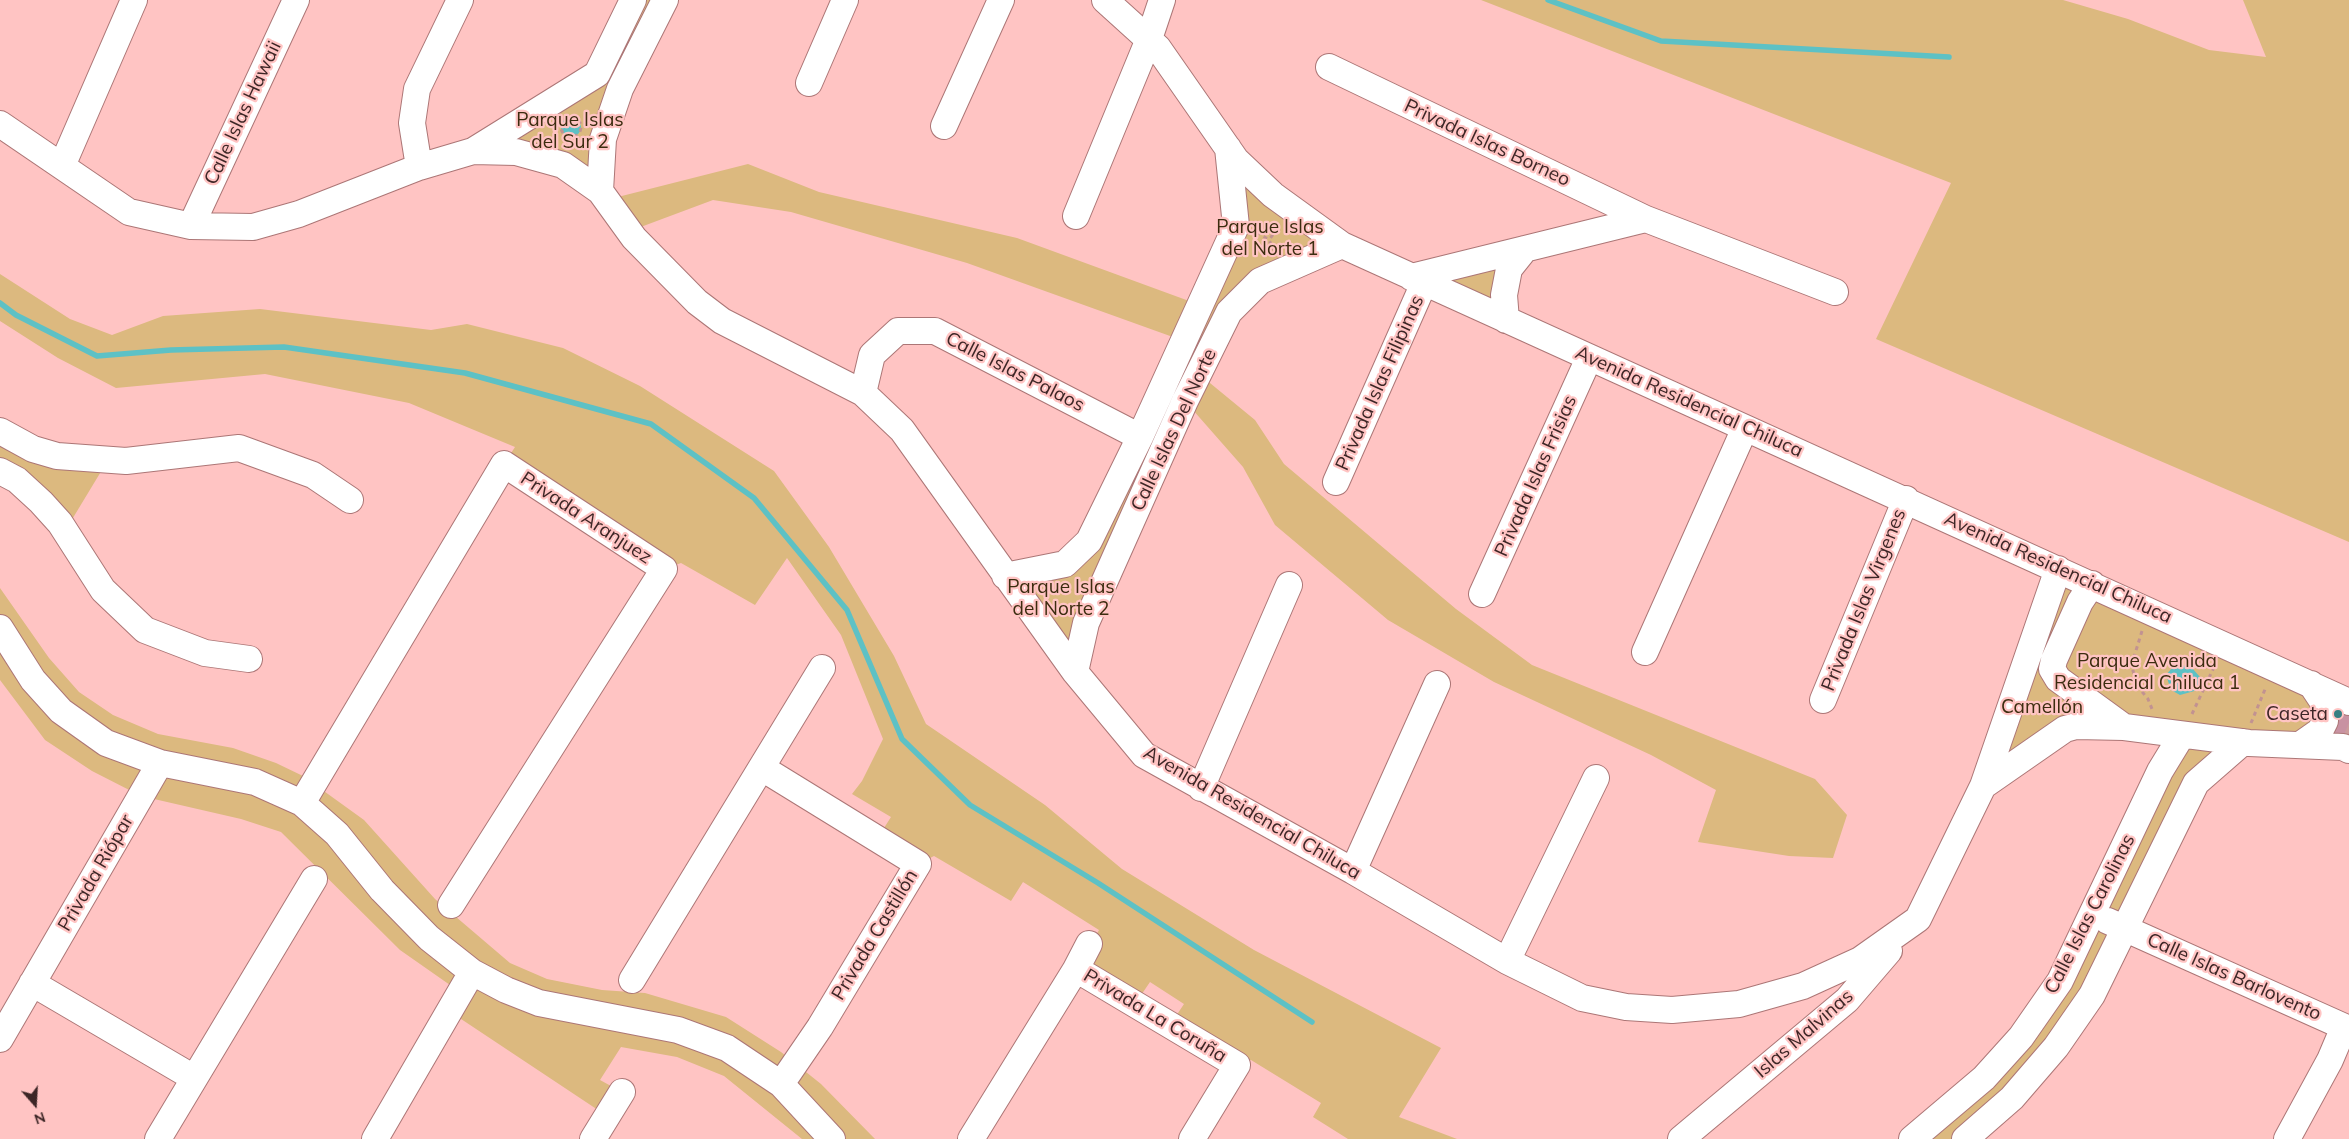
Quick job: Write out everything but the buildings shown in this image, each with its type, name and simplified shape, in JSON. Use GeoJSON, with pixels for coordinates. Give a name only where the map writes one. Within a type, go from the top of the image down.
{"type":"FeatureCollection","features":[{"type":"Feature","properties":{"kind":"street"},"geometry":{"type":"LineString","coordinates":[[62,166],[134,0]]}},
{"type":"Feature","properties":{"kind":"street","name":"Calle Islas Hawaii"},"geometry":{"type":"LineString","coordinates":[[191,226],[296,0]]}},
{"type":"Feature","properties":{"kind":"street"},"geometry":{"type":"LineString","coordinates":[[418,166],[412,123],[417,89],[460,0]]}},
{"type":"Feature","properties":{"kind":"street"},"geometry":{"type":"LineString","coordinates":[[473,151],[597,74],[632,0]]}},
{"type":"Feature","properties":{"kind":"street"},"geometry":{"type":"LineString","coordinates":[[600,191],[603,139],[617,98],[665,0]]}},
{"type":"Feature","properties":{"kind":"street"},"geometry":{"type":"LineString","coordinates":[[809,83],[845,0]]}},
{"type":"Feature","properties":{"kind":"street"},"geometry":{"type":"LineString","coordinates":[[944,126],[1001,0]]}},
{"type":"Feature","properties":{"kind":"street","name":"Avenida Residencial Chiluca"},"geometry":{"type":"LineString","coordinates":[[1105,0],[1149,39],[1236,160],[1267,190],[1342,245],[1589,358],[2152,610],[2349,702]]}},
{"type":"Feature","properties":{"kind":"street"},"geometry":{"type":"LineString","coordinates":[[1076,216],[1149,39],[1162,0]]}},
{"type":"Feature","properties":{"kind":"street","name":"Privada Islas Borneo"},"geometry":{"type":"LineString","coordinates":[[1329,68],[1646,219],[1835,292]]}},
{"type":"Feature","properties":{"kind":"street","name":"Avenida Residencial Chiluca"},"geometry":{"type":"LineString","coordinates":[[0,124],[128,212],[191,226],[253,227],[299,214],[418,166],[473,151],[516,152],[563,165],[600,191],[634,238],[697,302],[716,316],[864,393],[902,430],[1074,672],[1144,755],[1353,871],[1507,961],[1582,998],[1626,1006],[1672,1010],[1739,1004],[1803,986],[1860,960],[1918,919],[1983,786],[2064,729],[2091,725],[2135,728],[2182,736],[2243,742],[2343,747],[2349,750]]}},
{"type":"Feature","properties":{"kind":"street","name":"Calle Islas Del Norte"},"geometry":{"type":"LineString","coordinates":[[1006,576],[1065,564],[1089,541],[1140,437],[1236,226],[1228,148]]}},
{"type":"Feature","properties":{"kind":"street"},"geometry":{"type":"LineString","coordinates":[[1417,280],[1525,249],[1646,219]]}},
{"type":"Feature","properties":{"kind":"street","name":"Calle Islas Del Norte"},"geometry":{"type":"LineString","coordinates":[[1074,672],[1086,623],[1188,394],[1229,312],[1260,281],[1342,245]]}},
{"type":"Feature","properties":{"kind":"street"},"geometry":{"type":"LineString","coordinates":[[1506,320],[1504,294],[1509,269],[1525,249]]}},
{"type":"Feature","properties":{"kind":"street","name":"Privada Islas Filipinas"},"geometry":{"type":"LineString","coordinates":[[1336,482],[1417,280]]}},
{"type":"Feature","properties":{"kind":"street","name":"Calle Islas Palaos"},"geometry":{"type":"LineString","coordinates":[[864,393],[872,355],[898,331],[935,331],[1140,437]]}},
{"type":"Feature","properties":{"kind":"street","name":"Privada Islas Frisias"},"geometry":{"type":"LineString","coordinates":[[1482,594],[1589,358]]}},
{"type":"Feature","properties":{"kind":"street"},"geometry":{"type":"LineString","coordinates":[[1645,652],[1745,428]]}},
{"type":"Feature","properties":{"kind":"street"},"geometry":{"type":"LineString","coordinates":[[0,432],[33,449],[57,456],[126,461],[239,448],[313,475],[350,500]]}},
{"type":"Feature","properties":{"kind":"street"},"geometry":{"type":"LineString","coordinates":[[33,449],[8,476],[41,502],[60,523],[102,590],[145,630],[205,653],[249,659]]}},
{"type":"Feature","properties":{"kind":"street","name":"Privada Aranjuez"},"geometry":{"type":"LineString","coordinates":[[302,803],[504,464],[664,568],[451,905]]}},
{"type":"Feature","properties":{"kind":"street","name":"Privada Islas Virgenes"},"geometry":{"type":"LineString","coordinates":[[1823,700],[1906,500]]}},
{"type":"Feature","properties":{"kind":"street"},"geometry":{"type":"LineString","coordinates":[[1983,786],[2058,569]]}},
{"type":"Feature","properties":{"kind":"street"},"geometry":{"type":"LineString","coordinates":[[2092,584],[2080,602],[2054,660],[2052,669],[2058,679],[2135,728]]}},
{"type":"Feature","properties":{"kind":"street"},"geometry":{"type":"LineString","coordinates":[[1202,788],[1289,585]]}},
{"type":"Feature","properties":{"kind":"street"},"geometry":{"type":"LineString","coordinates":[[0,628],[33,680],[61,711],[106,743],[160,763],[255,782],[302,803],[337,834],[382,890],[429,938],[472,972],[506,990],[539,1003],[678,1030],[727,1048],[780,1084],[832,1139]]}},
{"type":"Feature","properties":{"kind":"street"},"geometry":{"type":"LineString","coordinates":[[632,980],[822,668]]}},
{"type":"Feature","properties":{"kind":"street"},"geometry":{"type":"LineString","coordinates":[[1353,871],[1437,684]]}},
{"type":"Feature","properties":{"kind":"street"},"geometry":{"type":"LineString","coordinates":[[2300,745],[2320,731],[2325,721],[2323,702],[2311,684]]}},
{"type":"Feature","properties":{"kind":"street","name":"Calle Islas Carolinas"},"geometry":{"type":"LineString","coordinates":[[1912,1139],[1984,1078],[2021,1037],[2060,981],[2160,771],[2182,736]]}},
{"type":"Feature","properties":{"kind":"street","name":"Calle Islas Carolinas"},"geometry":{"type":"LineString","coordinates":[[1965,1139],[2012,1098],[2056,1047],[2092,995],[2196,783],[2243,742]]}},
{"type":"Feature","properties":{"kind":"street","name":"Privada Riópar"},"geometry":{"type":"LineString","coordinates":[[0,1039],[160,763]]}},
{"type":"Feature","properties":{"kind":"street","name":"Privada Castillón"},"geometry":{"type":"LineString","coordinates":[[762,768],[918,864],[820,1027],[780,1084]]}},
{"type":"Feature","properties":{"kind":"street"},"geometry":{"type":"LineString","coordinates":[[1507,961],[1596,778]]}},
{"type":"Feature","properties":{"kind":"street"},"geometry":{"type":"LineString","coordinates":[[158,1139],[314,879]]}},
{"type":"Feature","properties":{"kind":"street","name":"Calle Islas Barlovento"},"geometry":{"type":"LineString","coordinates":[[2094,913],[2123,929],[2318,1013],[2346,1028],[2287,1139]]}},
{"type":"Feature","properties":{"kind":"street","name":"Islas Malvinas"},"geometry":{"type":"LineString","coordinates":[[1681,1139],[1846,1000],[1918,919]]}},
{"type":"Feature","properties":{"kind":"street","name":"Privada La Coruña"},"geometry":{"type":"LineString","coordinates":[[971,1139],[1076,969],[1089,944]]}},
{"type":"Feature","properties":{"kind":"street","name":"Privada La Coruña"},"geometry":{"type":"LineString","coordinates":[[1076,969],[1237,1065],[1192,1139]]}},
{"type":"Feature","properties":{"kind":"street"},"geometry":{"type":"LineString","coordinates":[[375,1139],[472,972]]}},
{"type":"Feature","properties":{"kind":"street"},"geometry":{"type":"LineString","coordinates":[[32,983],[194,1078]]}},
{"type":"Feature","properties":{"kind":"street"},"geometry":{"type":"LineString","coordinates":[[593,1139],[622,1092]]}},
{"type":"Feature","properties":{"kind":"path"},"geometry":{"type":"LineString","coordinates":[[569,116],[576,118],[580,123],[580,130],[576,136],[568,136],[563,133],[560,126],[563,120],[569,116]]}},
{"type":"Feature","properties":{"kind":"path"},"geometry":{"type":"LineString","coordinates":[[1284,270],[1269,240],[1292,209]]}},
{"type":"Feature","properties":{"kind":"path"},"geometry":{"type":"LineString","coordinates":[[2135,728],[2152,714],[2152,707],[2140,689],[2133,670],[2133,664],[2138,641],[2152,610]]}},
{"type":"Feature","properties":{"kind":"path"},"geometry":{"type":"LineString","coordinates":[[2182,736],[2224,644]]}},
{"type":"Feature","properties":{"kind":"path"},"geometry":{"type":"LineString","coordinates":[[2243,742],[2274,667]]}},
{"type":"Feature","properties":{"kind":"green space","name":"Parque Islas del Sur 2"},"geometry":{"type":"Polygon","coordinates":[[[632,0],[665,0],[620,89],[600,191],[563,165],[473,151],[597,74],[632,0]]]}},
{"type":"Feature","properties":{"kind":"green space"},"geometry":{"type":"Polygon","coordinates":[[[1481,0],[2063,0],[2128,19],[2209,50],[2266,57],[2243,0],[2349,0],[2349,542],[1876,339],[1951,183],[1481,0]]]}},
{"type":"Feature","properties":{"kind":"green space"},"geometry":{"type":"Polygon","coordinates":[[[1228,148],[1342,245],[1260,281],[1199,374],[1255,420],[1284,464],[1456,609],[1532,665],[1815,779],[1847,815],[1833,858],[1789,856],[1698,842],[1716,790],[1651,755],[1494,682],[1388,620],[1275,525],[1243,467],[1185,401],[1075,672],[1005,576],[1065,564],[1184,341],[967,263],[791,212],[713,200],[630,231],[606,200],[748,164],[819,192],[1017,238],[1200,305],[1236,226],[1228,148]]]}},
{"type":"Feature","properties":{"kind":"green space"},"geometry":{"type":"Polygon","coordinates":[[[1525,249],[1506,320],[1411,277],[1525,249]]]}},
{"type":"Feature","properties":{"kind":"green space"},"geometry":{"type":"Polygon","coordinates":[[[0,274],[70,319],[112,335],[163,316],[260,309],[431,330],[467,324],[563,348],[640,386],[774,471],[829,547],[894,656],[926,724],[1045,805],[1122,869],[1254,950],[1441,1048],[1399,1117],[1457,1139],[1348,1139],[1313,1117],[1321,1103],[1251,1060],[1238,1064],[1170,1025],[1184,1004],[1150,982],[1135,1004],[1078,968],[1099,930],[1023,882],[1011,901],[934,856],[918,864],[877,839],[891,817],[852,794],[862,781],[883,739],[841,635],[787,558],[755,605],[681,563],[664,569],[504,464],[515,447],[409,403],[265,374],[116,388],[58,358],[0,321],[0,274]]]}},
{"type":"Feature","properties":{"kind":"green space"},"geometry":{"type":"Polygon","coordinates":[[[0,431],[108,460],[65,531],[0,471],[0,431]]]}},
{"type":"Feature","properties":{"kind":"green space"},"geometry":{"type":"Polygon","coordinates":[[[2058,569],[2311,684],[2320,731],[2249,743],[2196,783],[2092,995],[1965,1139],[1912,1139],[2021,1037],[2182,736],[2091,725],[1983,786],[2058,569]]]}},
{"type":"Feature","properties":{"kind":"green space"},"geometry":{"type":"Polygon","coordinates":[[[0,588],[49,658],[79,692],[113,715],[158,734],[233,748],[276,763],[303,776],[364,820],[435,899],[510,963],[547,979],[602,990],[645,993],[726,1017],[781,1052],[821,1084],[875,1139],[802,1139],[724,1076],[677,1057],[621,1047],[600,1080],[622,1092],[607,1116],[449,1011],[460,992],[400,950],[281,832],[241,819],[141,796],[92,771],[45,740],[0,680],[0,588]]]}},
{"type":"Feature","properties":{"kind":"water"},"geometry":{"type":"Polygon","coordinates":[[[571,117],[578,120],[581,127],[578,134],[571,137],[564,134],[561,127],[564,120],[571,117]]]}},
{"type":"Feature","properties":{"kind":"water"},"geometry":{"type":"Polygon","coordinates":[[[2182,665],[2192,668],[2200,677],[2200,684],[2198,690],[2180,695],[2171,690],[2166,675],[2172,668],[2182,665]]]}},
{"type":"Feature","properties":{"kind":"waterway"},"geometry":{"type":"LineString","coordinates":[[1548,0],[1661,41],[1949,57]]}},
{"type":"Feature","properties":{"kind":"waterway"},"geometry":{"type":"LineString","coordinates":[[0,303],[16,315],[97,356],[171,350],[284,347],[465,373],[651,424],[754,498],[847,610],[902,739],[970,805],[1098,883],[1312,1022]]}},
{"type":"Feature","properties":{"kind":"place","name":"Caseta"},"geometry":{"type":"Point","coordinates":[2338,714]}},
{"type":"Feature","properties":{"kind":"park label","name":"Parque Islas del Norte 1"},"geometry":{"type":"Point","coordinates":[1270,238]}},
{"type":"Feature","properties":{"kind":"park label","name":"Parque Islas del Norte 2"},"geometry":{"type":"Point","coordinates":[1061,598]}},
{"type":"Feature","properties":{"kind":"park label","name":"Parque Avenida Residencial Chiluca 1"},"geometry":{"type":"Point","coordinates":[2147,672]}},
{"type":"Feature","properties":{"kind":"park label","name":"Camellón"},"geometry":{"type":"Point","coordinates":[2042,707]}}]}
